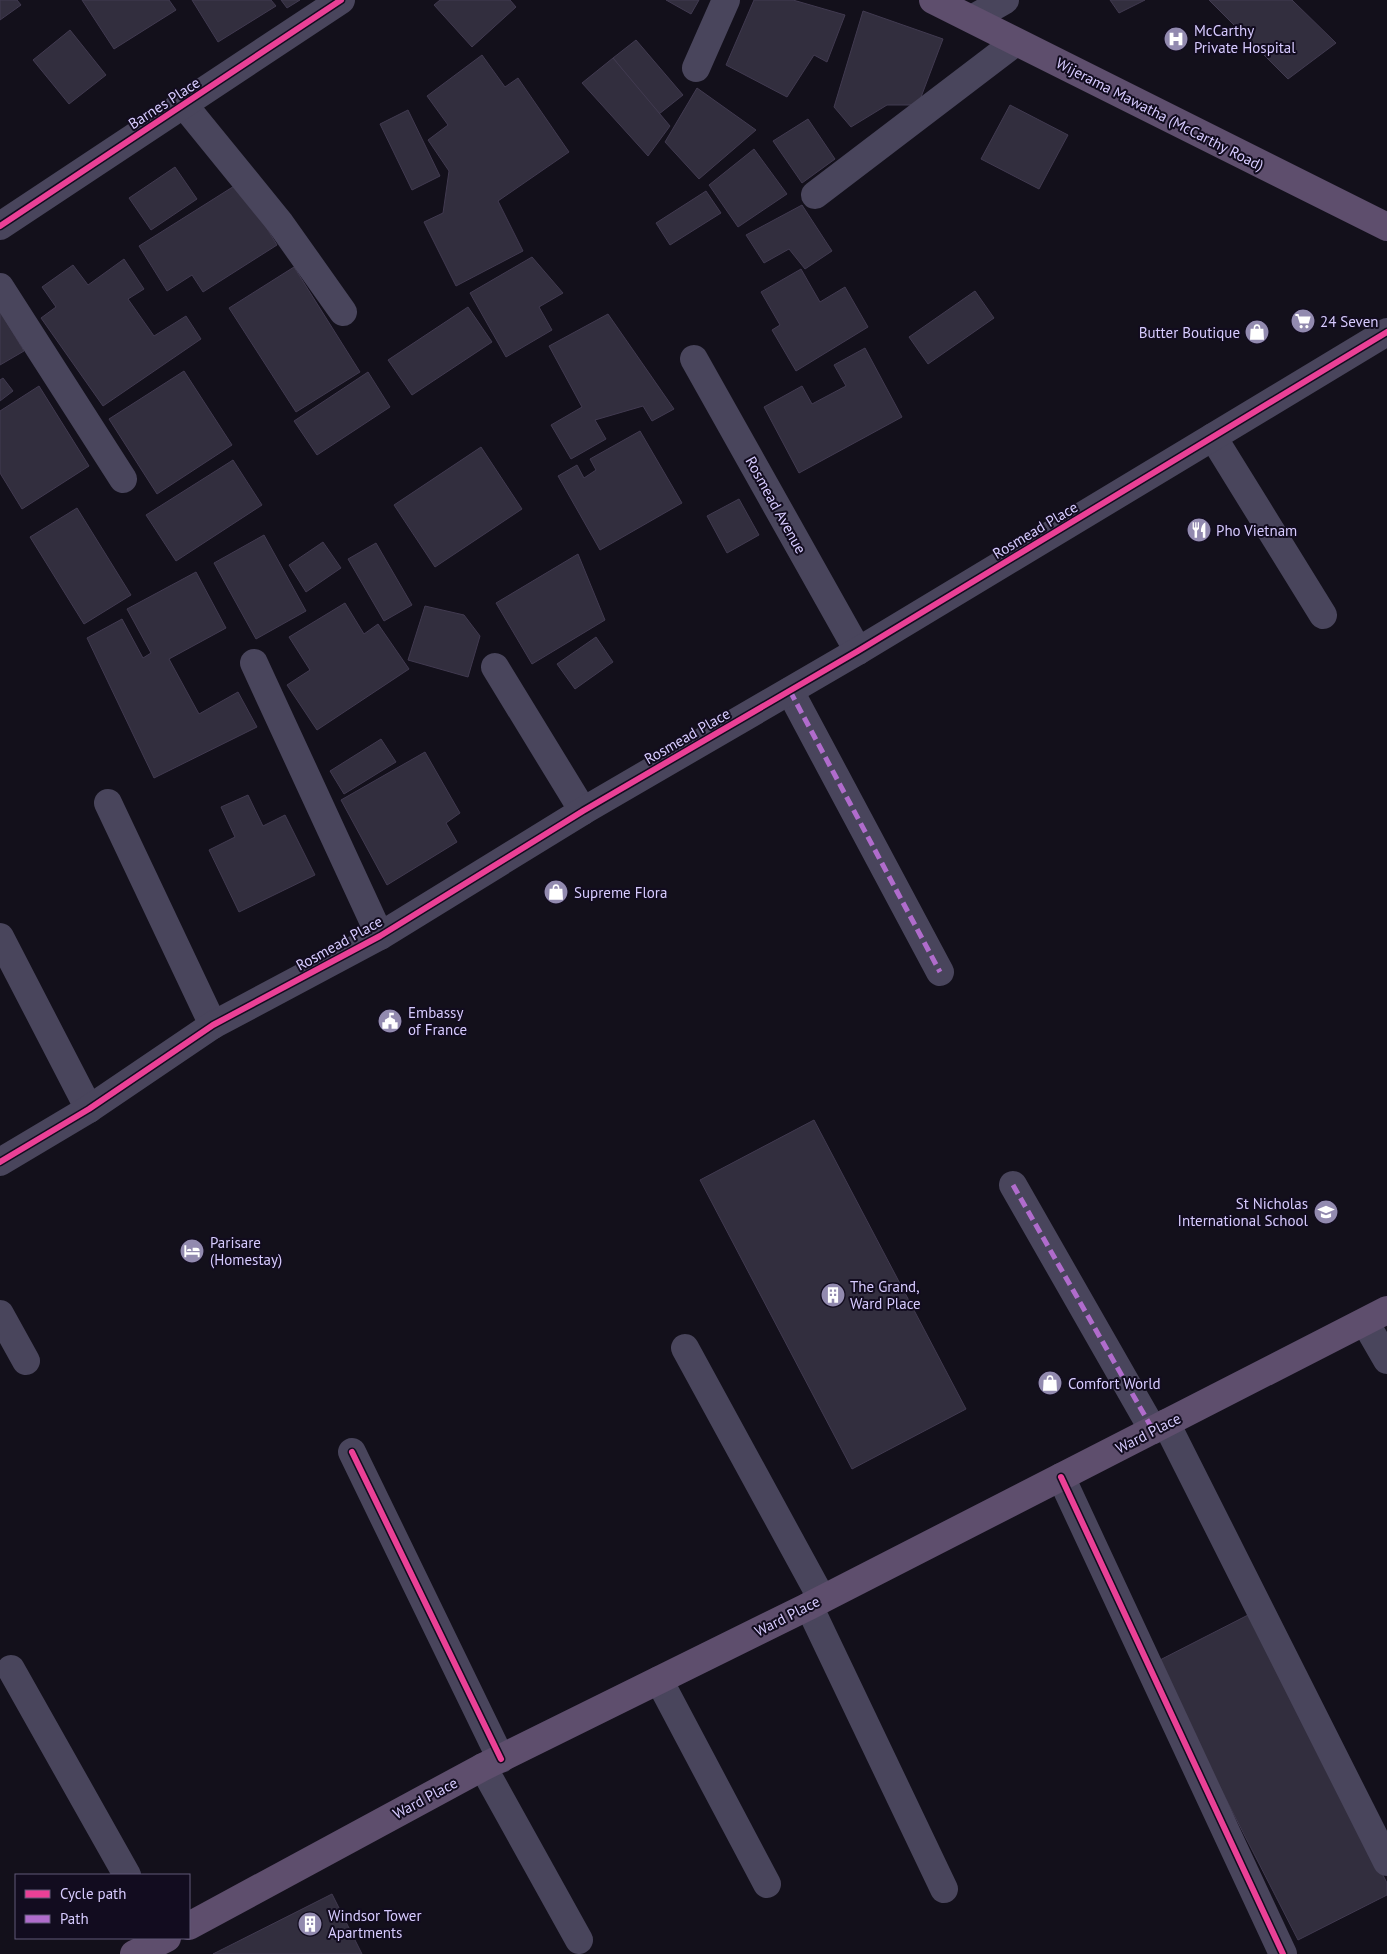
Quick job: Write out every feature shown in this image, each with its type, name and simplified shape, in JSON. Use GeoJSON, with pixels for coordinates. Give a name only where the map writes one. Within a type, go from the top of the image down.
{"type":"FeatureCollection","features":[{"type":"Feature","properties":{"kind":"main road","name":"Wijerama Mawatha (McCarthy Road)"},"geometry":{"type":"LineString","coordinates":[[933,0],[1387,227]]}},
{"type":"Feature","properties":{"kind":"main road","name":"Ward Place"},"geometry":{"type":"LineString","coordinates":[[190,1925],[492,1763],[815,1602],[1376,1316]]}},
{"type":"Feature","properties":{"kind":"main road"},"geometry":{"type":"LineString","coordinates":[[134,1954],[162,1939]]}},
{"type":"Feature","properties":{"kind":"street","name":"Barnes Place"},"geometry":{"type":"LineString","coordinates":[[0,226],[341,0]]}},
{"type":"Feature","properties":{"kind":"street"},"geometry":{"type":"LineString","coordinates":[[696,68],[726,0]]}},
{"type":"Feature","properties":{"kind":"street"},"geometry":{"type":"LineString","coordinates":[[972,19],[1005,0]]}},
{"type":"Feature","properties":{"kind":"street"},"geometry":{"type":"LineString","coordinates":[[816,195],[1016,42]]}},
{"type":"Feature","properties":{"kind":"street"},"geometry":{"type":"LineString","coordinates":[[184,105],[280,223],[343,312]]}},
{"type":"Feature","properties":{"kind":"street"},"geometry":{"type":"LineString","coordinates":[[0,287],[123,479]]}},
{"type":"Feature","properties":{"kind":"street","name":"Rosmead Place"},"geometry":{"type":"LineString","coordinates":[[0,1162],[88,1109],[213,1025],[380,936],[582,811],[858,651],[1387,332]]}},
{"type":"Feature","properties":{"kind":"street","name":"Rosmead Avenue"},"geometry":{"type":"LineString","coordinates":[[694,359],[858,651]]}},
{"type":"Feature","properties":{"kind":"street"},"geometry":{"type":"LineString","coordinates":[[1213,437],[1323,615]]}},
{"type":"Feature","properties":{"kind":"street"},"geometry":{"type":"LineString","coordinates":[[254,663],[380,936]]}},
{"type":"Feature","properties":{"kind":"street"},"geometry":{"type":"LineString","coordinates":[[495,667],[582,811]]}},
{"type":"Feature","properties":{"kind":"street"},"geometry":{"type":"LineString","coordinates":[[790,691],[940,972]]}},
{"type":"Feature","properties":{"kind":"street"},"geometry":{"type":"LineString","coordinates":[[108,803],[213,1025]]}},
{"type":"Feature","properties":{"kind":"street"},"geometry":{"type":"LineString","coordinates":[[0,937],[88,1109]]}},
{"type":"Feature","properties":{"kind":"street"},"geometry":{"type":"LineString","coordinates":[[1013,1184],[1160,1427],[1387,1862]]}},
{"type":"Feature","properties":{"kind":"street"},"geometry":{"type":"LineString","coordinates":[[0,1314],[26,1361]]}},
{"type":"Feature","properties":{"kind":"street"},"geometry":{"type":"LineString","coordinates":[[1376,1316],[1387,1360]]}},
{"type":"Feature","properties":{"kind":"street"},"geometry":{"type":"LineString","coordinates":[[685,1348],[815,1602],[944,1889]]}},
{"type":"Feature","properties":{"kind":"street"},"geometry":{"type":"LineString","coordinates":[[352,1452],[492,1763],[579,1940]]}},
{"type":"Feature","properties":{"kind":"street"},"geometry":{"type":"LineString","coordinates":[[1061,1477],[1283,1954]]}},
{"type":"Feature","properties":{"kind":"street"},"geometry":{"type":"LineString","coordinates":[[11,1669],[126,1874]]}},
{"type":"Feature","properties":{"kind":"street"},"geometry":{"type":"LineString","coordinates":[[659,1680],[766,1884]]}},
{"type":"Feature","properties":{"kind":"building"},"geometry":{"type":"Polygon","coordinates":[[[0,0],[17,0],[21,5],[0,20],[0,0]]]}},
{"type":"Feature","properties":{"kind":"building"},"geometry":{"type":"Polygon","coordinates":[[[82,0],[169,0],[176,10],[114,49],[82,0]]]}},
{"type":"Feature","properties":{"kind":"building"},"geometry":{"type":"Polygon","coordinates":[[[192,0],[271,0],[276,6],[218,42],[192,0]]]}},
{"type":"Feature","properties":{"kind":"building"},"geometry":{"type":"Polygon","coordinates":[[[281,0],[300,0],[287,8],[281,0]]]}},
{"type":"Feature","properties":{"kind":"building"},"geometry":{"type":"Polygon","coordinates":[[[440,0],[510,0],[516,7],[472,47],[434,5],[440,0]]]}},
{"type":"Feature","properties":{"kind":"building"},"geometry":{"type":"Polygon","coordinates":[[[666,0],[699,0],[691,14],[666,0]]]}},
{"type":"Feature","properties":{"kind":"building"},"geometry":{"type":"Polygon","coordinates":[[[754,0],[793,0],[845,15],[827,62],[814,55],[787,97],[726,65],[754,0]]]}},
{"type":"Feature","properties":{"kind":"building"},"geometry":{"type":"Polygon","coordinates":[[[1110,0],[1145,0],[1119,13],[1110,0]]]}},
{"type":"Feature","properties":{"kind":"building"},"geometry":{"type":"Polygon","coordinates":[[[1209,0],[1292,0],[1336,43],[1288,79],[1209,0]]]}},
{"type":"Feature","properties":{"kind":"building"},"geometry":{"type":"Polygon","coordinates":[[[863,11],[943,39],[918,105],[887,105],[851,127],[834,107],[863,11]]]}},
{"type":"Feature","properties":{"kind":"building"},"geometry":{"type":"Polygon","coordinates":[[[70,30],[106,75],[69,104],[33,60],[70,30]]]}},
{"type":"Feature","properties":{"kind":"building"},"geometry":{"type":"Polygon","coordinates":[[[636,40],[683,95],[659,114],[613,58],[636,40]]]}},
{"type":"Feature","properties":{"kind":"building"},"geometry":{"type":"Polygon","coordinates":[[[482,55],[505,87],[518,78],[569,152],[498,201],[523,251],[456,286],[424,222],[443,213],[449,171],[428,140],[448,125],[427,96],[482,55]]]}},
{"type":"Feature","properties":{"kind":"building"},"geometry":{"type":"Polygon","coordinates":[[[613,58],[670,126],[648,156],[582,83],[613,58]]]}},
{"type":"Feature","properties":{"kind":"building"},"geometry":{"type":"Polygon","coordinates":[[[697,88],[756,130],[699,179],[665,142],[697,88]]]}},
{"type":"Feature","properties":{"kind":"building"},"geometry":{"type":"Polygon","coordinates":[[[1010,105],[1068,135],[1039,189],[981,159],[1010,105]]]}},
{"type":"Feature","properties":{"kind":"building"},"geometry":{"type":"Polygon","coordinates":[[[408,110],[440,176],[412,190],[380,124],[408,110]]]}},
{"type":"Feature","properties":{"kind":"building"},"geometry":{"type":"Polygon","coordinates":[[[808,119],[835,159],[802,183],[773,141],[808,119]]]}},
{"type":"Feature","properties":{"kind":"building"},"geometry":{"type":"Polygon","coordinates":[[[754,149],[787,194],[738,227],[709,185],[754,149]]]}},
{"type":"Feature","properties":{"kind":"building"},"geometry":{"type":"Polygon","coordinates":[[[175,167],[197,199],[151,230],[129,198],[175,167]]]}},
{"type":"Feature","properties":{"kind":"building"},"geometry":{"type":"Polygon","coordinates":[[[239,183],[277,245],[203,292],[192,275],[167,291],[139,246],[239,183]]]}},
{"type":"Feature","properties":{"kind":"building"},"geometry":{"type":"Polygon","coordinates":[[[706,191],[721,213],[670,245],[656,223],[706,191]]]}},
{"type":"Feature","properties":{"kind":"building"},"geometry":{"type":"Polygon","coordinates":[[[802,205],[832,251],[805,269],[789,249],[764,263],[746,235],[802,205]]]}},
{"type":"Feature","properties":{"kind":"building"},"geometry":{"type":"Polygon","coordinates":[[[532,257],[563,293],[539,307],[552,330],[506,357],[470,293],[532,257]]]}},
{"type":"Feature","properties":{"kind":"building"},"geometry":{"type":"Polygon","coordinates":[[[124,259],[144,289],[128,299],[154,336],[186,316],[201,339],[103,406],[41,318],[56,307],[42,287],[73,265],[88,285],[124,259]]]}},
{"type":"Feature","properties":{"kind":"building"},"geometry":{"type":"Polygon","coordinates":[[[294,267],[360,372],[296,412],[229,308],[294,267]]]}},
{"type":"Feature","properties":{"kind":"building"},"geometry":{"type":"Polygon","coordinates":[[[801,269],[820,302],[845,287],[868,327],[796,371],[772,330],[780,325],[761,292],[801,269]]]}},
{"type":"Feature","properties":{"kind":"building"},"geometry":{"type":"Polygon","coordinates":[[[975,291],[994,318],[928,364],[909,337],[975,291]]]}},
{"type":"Feature","properties":{"kind":"building"},"geometry":{"type":"Polygon","coordinates":[[[468,307],[492,342],[412,395],[388,360],[468,307]]]}},
{"type":"Feature","properties":{"kind":"building"},"geometry":{"type":"Polygon","coordinates":[[[0,311],[24,351],[0,365],[0,311]]]}},
{"type":"Feature","properties":{"kind":"building"},"geometry":{"type":"Polygon","coordinates":[[[608,314],[674,409],[652,421],[643,406],[595,420],[606,439],[571,459],[551,425],[582,407],[549,346],[608,314]]]}},
{"type":"Feature","properties":{"kind":"building"},"geometry":{"type":"Polygon","coordinates":[[[865,348],[902,417],[799,473],[764,407],[802,386],[812,404],[846,386],[834,365],[865,348]]]}},
{"type":"Feature","properties":{"kind":"building"},"geometry":{"type":"Polygon","coordinates":[[[184,371],[232,445],[157,494],[109,419],[184,371]]]}},
{"type":"Feature","properties":{"kind":"building"},"geometry":{"type":"Polygon","coordinates":[[[368,372],[390,407],[317,455],[294,421],[368,372]]]}},
{"type":"Feature","properties":{"kind":"building"},"geometry":{"type":"Polygon","coordinates":[[[3,378],[13,391],[0,401],[0,380],[3,378]]]}},
{"type":"Feature","properties":{"kind":"building"},"geometry":{"type":"Polygon","coordinates":[[[39,386],[89,466],[22,509],[0,473],[0,411],[39,386]]]}},
{"type":"Feature","properties":{"kind":"building"},"geometry":{"type":"Polygon","coordinates":[[[640,431],[682,503],[600,550],[558,476],[577,465],[584,478],[596,470],[590,459],[640,431]]]}},
{"type":"Feature","properties":{"kind":"building"},"geometry":{"type":"Polygon","coordinates":[[[481,447],[522,509],[435,567],[394,505],[481,447]]]}},
{"type":"Feature","properties":{"kind":"building"},"geometry":{"type":"Polygon","coordinates":[[[233,460],[262,505],[176,561],[146,515],[233,460]]]}},
{"type":"Feature","properties":{"kind":"building"},"geometry":{"type":"Polygon","coordinates":[[[739,499],[759,535],[727,553],[707,516],[739,499]]]}},
{"type":"Feature","properties":{"kind":"building"},"geometry":{"type":"Polygon","coordinates":[[[77,508],[131,595],[84,624],[30,537],[77,508]]]}},
{"type":"Feature","properties":{"kind":"building"},"geometry":{"type":"Polygon","coordinates":[[[264,535],[306,611],[256,639],[214,563],[264,535]]]}},
{"type":"Feature","properties":{"kind":"building"},"geometry":{"type":"Polygon","coordinates":[[[323,542],[341,568],[306,592],[289,565],[323,542]]]}},
{"type":"Feature","properties":{"kind":"building"},"geometry":{"type":"Polygon","coordinates":[[[376,543],[412,605],[384,621],[348,559],[376,543]]]}},
{"type":"Feature","properties":{"kind":"building"},"geometry":{"type":"Polygon","coordinates":[[[578,554],[605,620],[532,664],[496,603],[578,554]]]}},
{"type":"Feature","properties":{"kind":"building"},"geometry":{"type":"Polygon","coordinates":[[[196,572],[226,628],[169,659],[199,714],[238,692],[257,727],[154,778],[87,638],[122,619],[143,658],[151,653],[127,609],[196,572]]]}},
{"type":"Feature","properties":{"kind":"building"},"geometry":{"type":"Polygon","coordinates":[[[345,603],[364,634],[378,624],[409,669],[317,730],[287,685],[310,670],[289,637],[345,603]]]}},
{"type":"Feature","properties":{"kind":"building"},"geometry":{"type":"Polygon","coordinates":[[[425,606],[464,615],[480,636],[468,677],[408,660],[425,606]]]}},
{"type":"Feature","properties":{"kind":"building"},"geometry":{"type":"Polygon","coordinates":[[[596,637],[613,662],[575,689],[557,664],[596,637]]]}},
{"type":"Feature","properties":{"kind":"building"},"geometry":{"type":"Polygon","coordinates":[[[381,739],[396,762],[344,794],[330,771],[381,739]]]}},
{"type":"Feature","properties":{"kind":"building"},"geometry":{"type":"Polygon","coordinates":[[[425,752],[460,813],[446,823],[457,842],[387,885],[341,800],[425,752]]]}},
{"type":"Feature","properties":{"kind":"building"},"geometry":{"type":"Polygon","coordinates":[[[248,795],[263,826],[285,815],[315,875],[239,912],[209,850],[235,837],[221,807],[248,795]]]}},
{"type":"Feature","properties":{"kind":"building","name":"The Grand, Ward Place"},"geometry":{"type":"Polygon","coordinates":[[[814,1120],[966,1409],[852,1469],[700,1180],[814,1120]]]}},
{"type":"Feature","properties":{"kind":"building"},"geometry":{"type":"Polygon","coordinates":[[[1250,1614],[1387,1883],[1387,1895],[1298,1940],[1156,1662],[1250,1614]]]}},
{"type":"Feature","properties":{"kind":"building","name":"Windsor Tower Apartments"},"geometry":{"type":"Polygon","coordinates":[[[332,1894],[362,1954],[213,1954],[332,1894]]]}},
{"type":"Feature","properties":{"kind":"marked path"},"geometry":{"type":"LineString","coordinates":[[790,691],[940,972]]}},
{"type":"Feature","properties":{"kind":"marked path"},"geometry":{"type":"LineString","coordinates":[[1013,1185],[1153,1430]]}},
{"type":"Feature","properties":{"kind":"cycle path"},"geometry":{"type":"LineString","coordinates":[[0,226],[341,0]]}},
{"type":"Feature","properties":{"kind":"cycle path"},"geometry":{"type":"LineString","coordinates":[[0,1162],[89,1109],[213,1025],[380,936],[583,811],[858,651],[1387,332]]}},
{"type":"Feature","properties":{"kind":"cycle path"},"geometry":{"type":"LineString","coordinates":[[352,1452],[501,1759]]}},
{"type":"Feature","properties":{"kind":"cycle path"},"geometry":{"type":"LineString","coordinates":[[1061,1477],[1283,1954]]}},
{"type":"Feature","properties":{"kind":"place","name":"McCarthy Private Hospital"},"geometry":{"type":"Point","coordinates":[1176,39]}},
{"type":"Feature","properties":{"kind":"place","name":"24 Seven"},"geometry":{"type":"Point","coordinates":[1303,321]}},
{"type":"Feature","properties":{"kind":"place","name":"Butter Boutique"},"geometry":{"type":"Point","coordinates":[1257,332]}},
{"type":"Feature","properties":{"kind":"place","name":"Pho Vietnam"},"geometry":{"type":"Point","coordinates":[1199,530]}},
{"type":"Feature","properties":{"kind":"place","name":"Supreme Flora"},"geometry":{"type":"Point","coordinates":[556,892]}},
{"type":"Feature","properties":{"kind":"place","name":"Embassy of France"},"geometry":{"type":"Point","coordinates":[390,1021]}},
{"type":"Feature","properties":{"kind":"place","name":"St Nicholas International School"},"geometry":{"type":"Point","coordinates":[1326,1212]}},
{"type":"Feature","properties":{"kind":"place","name":"Parisare (Homestay)"},"geometry":{"type":"Point","coordinates":[192,1251]}},
{"type":"Feature","properties":{"kind":"place","name":"The Grand, Ward Place"},"geometry":{"type":"Point","coordinates":[833,1295]}},
{"type":"Feature","properties":{"kind":"place","name":"Comfort World"},"geometry":{"type":"Point","coordinates":[1050,1383]}},
{"type":"Feature","properties":{"kind":"place","name":"Windsor Tower Apartments"},"geometry":{"type":"Point","coordinates":[310,1924]}}]}
